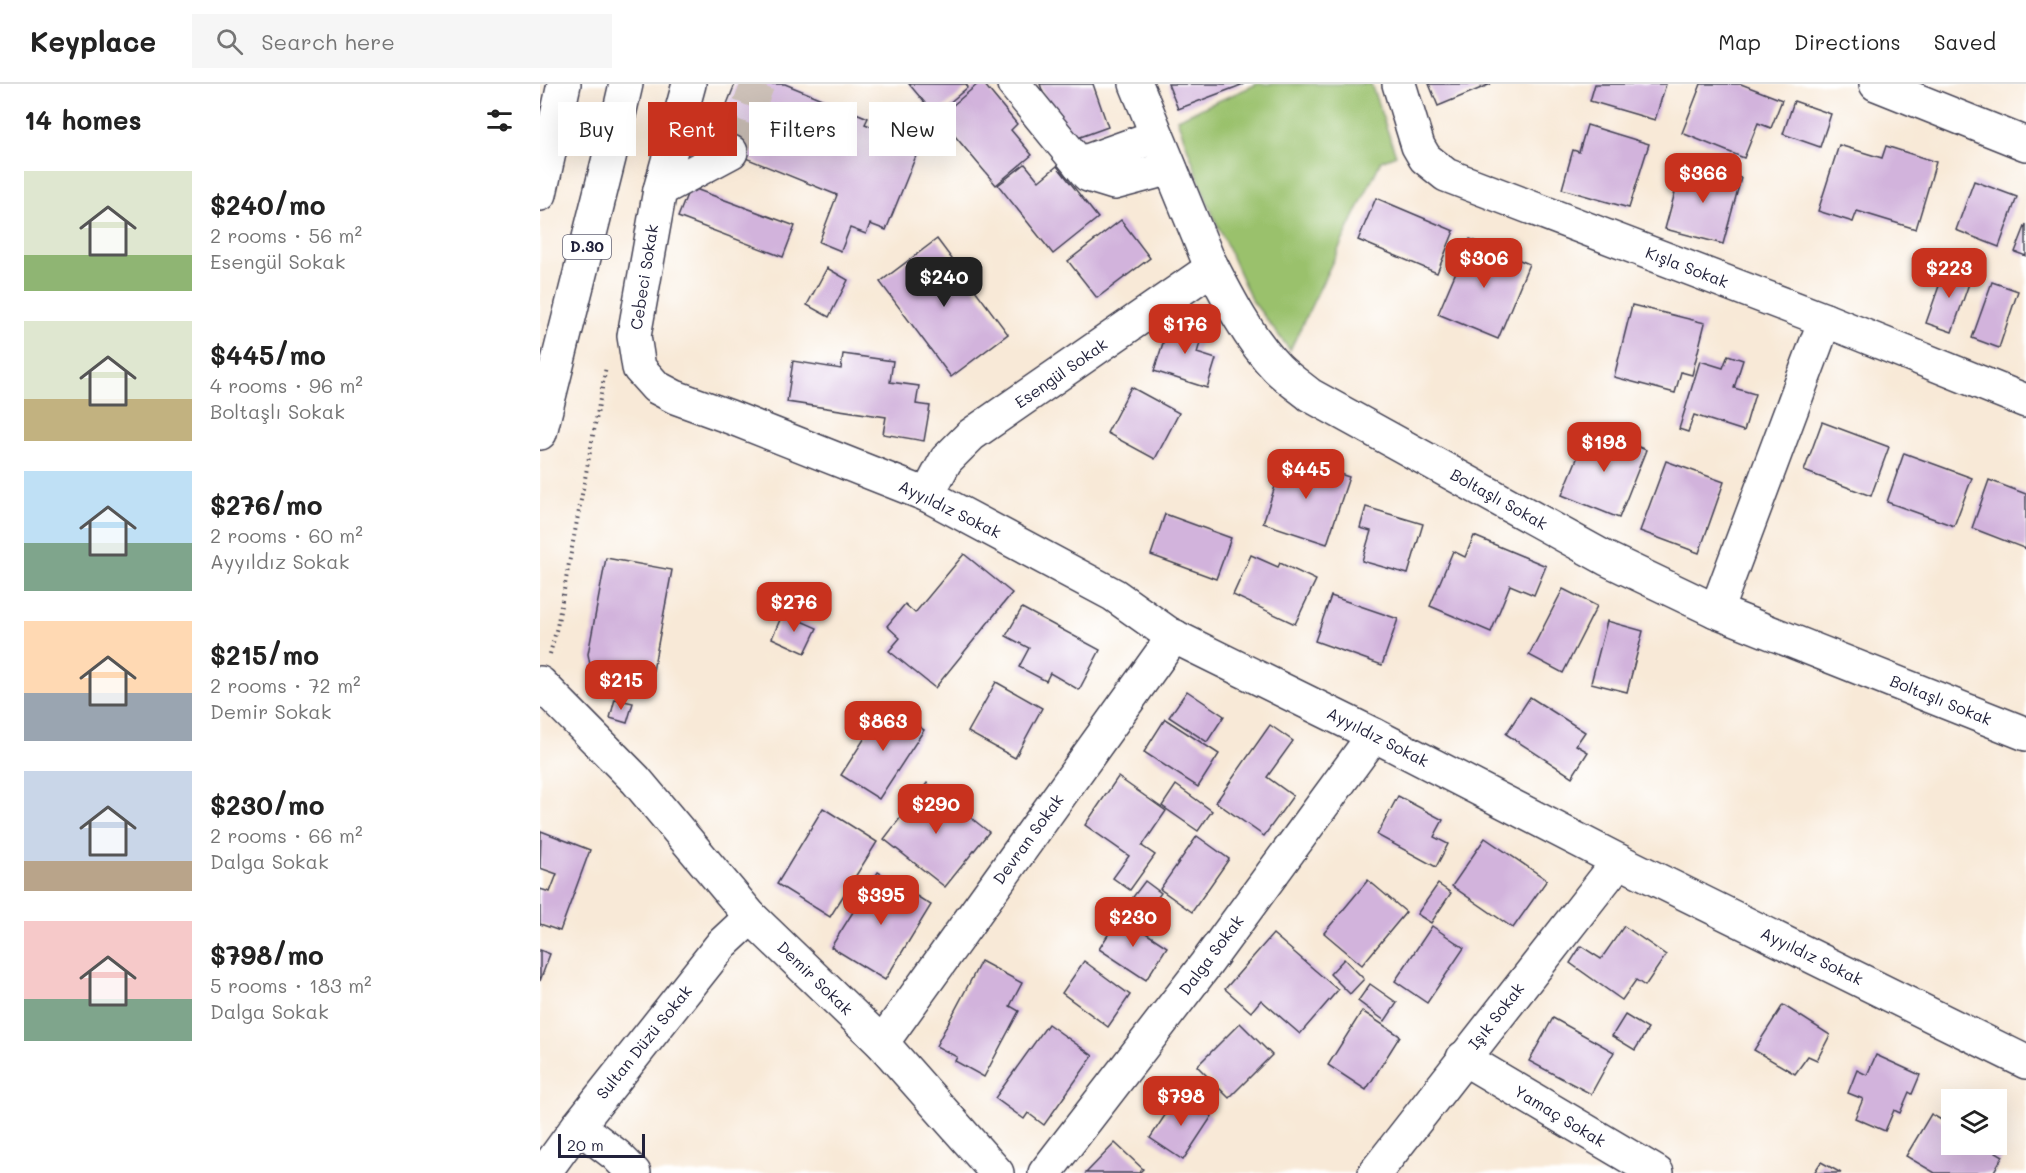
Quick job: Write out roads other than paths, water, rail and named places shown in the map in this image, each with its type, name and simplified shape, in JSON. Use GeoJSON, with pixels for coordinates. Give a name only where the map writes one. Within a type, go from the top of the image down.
{"type":"FeatureCollection","features":[{"type":"Feature","properties":{"kind":"main road"},"geometry":{"type":"LineString","coordinates":[[540,194],[564,84]]}},
{"type":"Feature","properties":{"kind":"main road","name":"D.30"},"geometry":{"type":"LineString","coordinates":[[543,421],[626,84]]}},
{"type":"Feature","properties":{"kind":"main road","name":"Cebeci Sokak"},"geometry":{"type":"LineString","coordinates":[[689,84],[660,190],[634,336],[639,368],[656,387],[675,397],[730,417]]}},
{"type":"Feature","properties":{"kind":"main road"},"geometry":{"type":"LineString","coordinates":[[1014,84],[1088,175],[1114,183],[1170,168]]}},
{"type":"Feature","properties":{"kind":"main road","name":"Boltaşlı Sokak"},"geometry":{"type":"LineString","coordinates":[[1136,84],[1212,268],[1265,354],[1278,368],[1310,394],[1607,559],[1716,611],[2026,734]]}},
{"type":"Feature","properties":{"kind":"main road","name":"Kışla Sokak"},"geometry":{"type":"LineString","coordinates":[[1399,84],[1425,158],[1446,175],[1825,320],[2026,401]]}},
{"type":"Feature","properties":{"kind":"main road"},"geometry":{"type":"LineString","coordinates":[[1876,84],[2026,144]]}},
{"type":"Feature","properties":{"kind":"main road"},"geometry":{"type":"LineString","coordinates":[[1079,164],[1157,136]]}},
{"type":"Feature","properties":{"kind":"main road"},"geometry":{"type":"LineString","coordinates":[[660,190],[724,156]]}},
{"type":"Feature","properties":{"kind":"main road","name":"Esengül Sokak"},"geometry":{"type":"LineString","coordinates":[[927,495],[946,460],[971,435],[1212,268]]}},
{"type":"Feature","properties":{"kind":"main road"},"geometry":{"type":"LineString","coordinates":[[1716,611],[1825,320]]}},
{"type":"Feature","properties":{"kind":"main road","name":"Ayyıldız Sokak"},"geometry":{"type":"LineString","coordinates":[[730,417],[927,495],[1114,595],[1174,636],[1374,735],[1619,861],[2026,1062]]}},
{"type":"Feature","properties":{"kind":"main road","name":"Devran Sokak"},"geometry":{"type":"LineString","coordinates":[[882,1042],[1174,636]]}},
{"type":"Feature","properties":{"kind":"main road","name":"Demir Sokak"},"geometry":{"type":"LineString","coordinates":[[541,684],[636,780],[751,917],[882,1042],[997,1173]]}},
{"type":"Feature","properties":{"kind":"main road","name":"Dalga Sokak"},"geometry":{"type":"LineString","coordinates":[[1045,1173],[1206,964],[1374,735]]}},
{"type":"Feature","properties":{"kind":"main road","name":"Işık Sokak"},"geometry":{"type":"LineString","coordinates":[[1375,1173],[1619,861]]}},
{"type":"Feature","properties":{"kind":"main road","name":"Sultan Düzü Sokak"},"geometry":{"type":"LineString","coordinates":[[544,1173],[578,1126],[722,944],[751,917]]}},
{"type":"Feature","properties":{"kind":"main road","name":"Yamaç Sokak"},"geometry":{"type":"LineString","coordinates":[[1463,1058],[1657,1173]]}},
{"type":"Feature","properties":{"kind":"main road"},"geometry":{"type":"LineString","coordinates":[[578,1126],[619,1167]]}},
{"type":"Feature","properties":{"kind":"tunnel"},"geometry":{"type":"LineString","coordinates":[[737,137],[758,84]]}}]}
